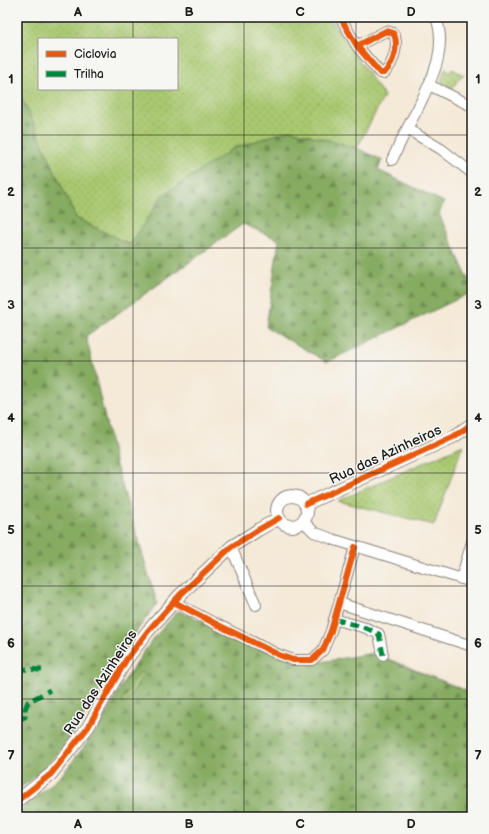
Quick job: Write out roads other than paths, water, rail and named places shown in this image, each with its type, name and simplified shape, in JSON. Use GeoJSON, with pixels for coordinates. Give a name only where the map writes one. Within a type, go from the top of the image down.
{"type":"FeatureCollection","features":[{"type":"Feature","properties":{"kind":"street"},"geometry":{"type":"LineString","coordinates":[[340,17],[357,46]]}},
{"type":"Feature","properties":{"kind":"street"},"geometry":{"type":"LineString","coordinates":[[392,160],[435,71],[440,52],[440,30],[436,17]]}},
{"type":"Feature","properties":{"kind":"street"},"geometry":{"type":"LineString","coordinates":[[429,85],[472,106]]}},
{"type":"Feature","properties":{"kind":"street"},"geometry":{"type":"LineString","coordinates":[[407,129],[441,149],[472,173]]}},
{"type":"Feature","properties":{"kind":"street","name":"Rua das Azinheiras"},"geometry":{"type":"LineString","coordinates":[[306,504],[453,437],[472,424]]}},
{"type":"Feature","properties":{"kind":"street"},"geometry":{"type":"LineString","coordinates":[[293,495],[298,497],[306,504],[307,513],[303,521],[298,524],[288,525],[279,518],[277,508],[279,503],[287,496],[293,495]]}},
{"type":"Feature","properties":{"kind":"street","name":"Rua das Azinheiras"},"geometry":{"type":"LineString","coordinates":[[17,801],[52,774],[88,727],[126,660],[148,631],[174,602],[231,547],[279,518]]}},
{"type":"Feature","properties":{"kind":"street"},"geometry":{"type":"LineString","coordinates":[[303,521],[314,532],[355,547],[472,582]]}},
{"type":"Feature","properties":{"kind":"street"},"geometry":{"type":"LineString","coordinates":[[461,579],[472,542]]}},
{"type":"Feature","properties":{"kind":"street"},"geometry":{"type":"LineString","coordinates":[[231,547],[256,605]]}},
{"type":"Feature","properties":{"kind":"street"},"geometry":{"type":"LineString","coordinates":[[174,602],[272,652],[293,660],[312,660],[323,650],[331,631],[355,547]]}},
{"type":"Feature","properties":{"kind":"street"},"geometry":{"type":"LineString","coordinates":[[339,603],[472,646]]}},
{"type":"Feature","properties":{"kind":"street"},"geometry":{"type":"LineString","coordinates":[[334,619],[366,628],[380,634],[383,655]]}}]}
